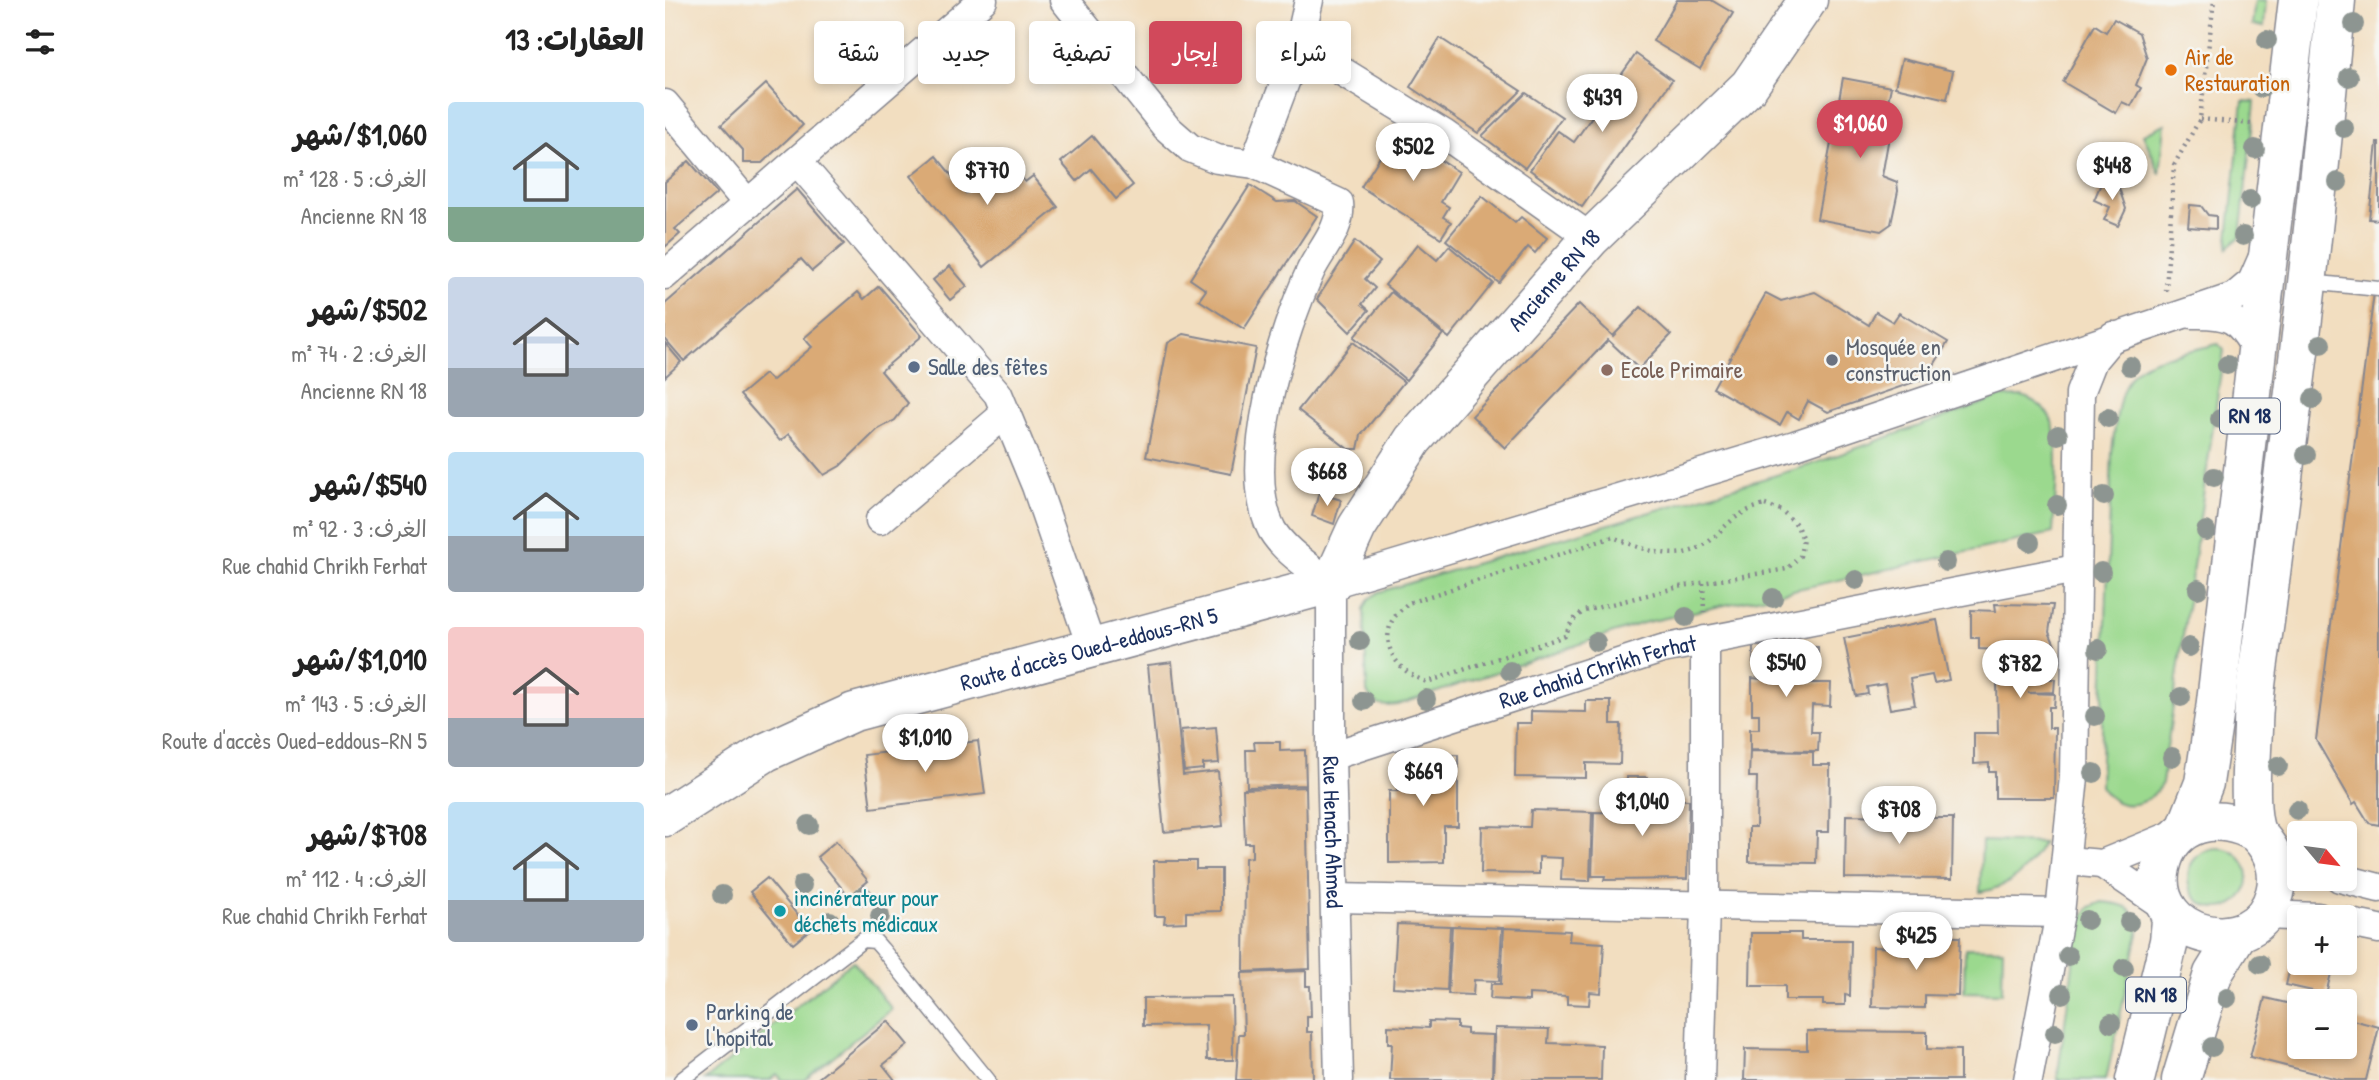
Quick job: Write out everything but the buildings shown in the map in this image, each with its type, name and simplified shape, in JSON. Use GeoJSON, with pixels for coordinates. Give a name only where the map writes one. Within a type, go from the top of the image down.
{"type":"FeatureCollection","features":[{"type":"Feature","properties":{"kind":"main road","name":"Ancienne RN 18"},"geometry":{"type":"LineString","coordinates":[[1331,584],[1357,527],[1413,440],[1591,238],[1749,86],[1808,0]]}},
{"type":"Feature","properties":{"kind":"main road","name":"RN 18"},"geometry":{"type":"LineString","coordinates":[[2186,830],[2204,783],[2215,710],[2298,0]]}},
{"type":"Feature","properties":{"kind":"main road","name":"RN 18"},"geometry":{"type":"LineString","coordinates":[[2275,850],[2251,786],[2253,710],[2309,282],[2336,0]]}},
{"type":"Feature","properties":{"kind":"main road","name":"Route d'accès Oued-eddous-RN 5"},"geometry":{"type":"LineString","coordinates":[[665,817],[766,752],[854,712],[1331,584]]}},
{"type":"Feature","properties":{"kind":"main road"},"geometry":{"type":"LineString","coordinates":[[2214,820],[2229,821],[2275,850],[2276,891],[2251,925],[2217,938],[2198,934],[2180,924],[2168,909],[2160,886],[2162,861],[2174,840],[2186,830],[2214,820]]}},
{"type":"Feature","properties":{"kind":"main road","name":"RN 18"},"geometry":{"type":"LineString","coordinates":[[2135,1080],[2169,941],[2171,922],[2168,909]]}},
{"type":"Feature","properties":{"kind":"main road","name":"RN 18"},"geometry":{"type":"LineString","coordinates":[[2181,1080],[2213,974],[2251,925]]}},
{"type":"Feature","properties":{"kind":"street"},"geometry":{"type":"LineString","coordinates":[[665,275],[983,0]]}},
{"type":"Feature","properties":{"kind":"street"},"geometry":{"type":"LineString","coordinates":[[1064,0],[1166,127],[1190,148],[1217,159],[1254,164],[1339,203],[1341,218],[1313,268],[1278,358],[1264,442],[1262,489],[1273,532],[1289,550],[1331,584],[1795,445],[2234,297],[2252,282],[2271,237]]}},
{"type":"Feature","properties":{"kind":"street"},"geometry":{"type":"LineString","coordinates":[[1304,21],[1309,0]]}},
{"type":"Feature","properties":{"kind":"street"},"geometry":{"type":"LineString","coordinates":[[1351,77],[1444,134],[1591,238]]}},
{"type":"Feature","properties":{"kind":"street"},"geometry":{"type":"LineString","coordinates":[[1254,164],[1284,84]]}},
{"type":"Feature","properties":{"kind":"street"},"geometry":{"type":"LineString","coordinates":[[665,104],[748,204]]}},
{"type":"Feature","properties":{"kind":"street"},"geometry":{"type":"LineString","coordinates":[[797,160],[998,394],[1036,486],[1092,649]]}},
{"type":"Feature","properties":{"kind":"street"},"geometry":{"type":"LineString","coordinates":[[2182,314],[2218,313],[2243,325],[2257,351]]}},
{"type":"Feature","properties":{"kind":"street"},"geometry":{"type":"LineString","coordinates":[[2028,1080],[2060,913],[2074,777],[2075,569],[2080,393],[2093,360],[2113,336]]}},
{"type":"Feature","properties":{"kind":"street"},"geometry":{"type":"LineString","coordinates":[[880,520],[1006,413]]}},
{"type":"Feature","properties":{"kind":"street","name":"Rue chahid Chrikh Ferhat"},"geometry":{"type":"LineString","coordinates":[[1331,756],[1662,649],[2075,569]]}},
{"type":"Feature","properties":{"kind":"street","name":"Rue Henach Ahmed"},"geometry":{"type":"LineString","coordinates":[[1331,584],[1331,756],[1339,1080]]}},
{"type":"Feature","properties":{"kind":"street"},"geometry":{"type":"LineString","coordinates":[[1700,1080],[1705,905],[1705,640]]}},
{"type":"Feature","properties":{"kind":"street"},"geometry":{"type":"LineString","coordinates":[[2067,861],[2102,864],[2186,830]]}},
{"type":"Feature","properties":{"kind":"street"},"geometry":{"type":"LineString","coordinates":[[2102,864],[2168,909]]}},
{"type":"Feature","properties":{"kind":"street"},"geometry":{"type":"LineString","coordinates":[[2357,882],[2379,888]]}},
{"type":"Feature","properties":{"kind":"street"},"geometry":{"type":"LineString","coordinates":[[1335,898],[2060,913]]}},
{"type":"Feature","properties":{"kind":"street"},"geometry":{"type":"LineString","coordinates":[[2251,925],[2287,921]]}},
{"type":"Feature","properties":{"kind":"street"},"geometry":{"type":"LineString","coordinates":[[2357,924],[2379,929]]}},
{"type":"Feature","properties":{"kind":"lane"},"geometry":{"type":"LineString","coordinates":[[2309,282],[2379,289]]}},
{"type":"Feature","properties":{"kind":"lane"},"geometry":{"type":"LineString","coordinates":[[681,1080],[863,940],[874,941],[882,949],[988,1080]]}},
{"type":"Feature","properties":{"kind":"path"},"geometry":{"type":"LineString","coordinates":[[2166,282],[2174,165],[2200,119],[2214,0]]}},
{"type":"Feature","properties":{"kind":"path"},"geometry":{"type":"LineString","coordinates":[[2200,119],[2258,125]]}},
{"type":"Feature","properties":{"kind":"path"},"geometry":{"type":"LineString","coordinates":[[1765,505],[1781,510],[1795,524],[1803,539],[1800,556],[1787,569],[1683,586],[1584,611],[1572,621],[1565,636],[1427,682],[1400,668],[1391,653],[1389,637],[1392,620],[1408,603],[1613,537],[1652,553],[1675,555],[1698,549],[1742,510],[1765,505]]}},
{"type":"Feature","properties":{"kind":"green space"},"geometry":{"type":"Polygon","coordinates":[[[2255,0],[2266,0],[2264,27],[2252,25],[2255,0]]]}},
{"type":"Feature","properties":{"kind":"green space"},"geometry":{"type":"Polygon","coordinates":[[[2243,101],[2255,102],[2240,237],[2227,248],[2243,101]]]}},
{"type":"Feature","properties":{"kind":"green space"},"geometry":{"type":"Polygon","coordinates":[[[2165,124],[2160,174],[2143,134],[2165,124]]]}},
{"type":"Feature","properties":{"kind":"green space"},"geometry":{"type":"Polygon","coordinates":[[[2218,344],[2224,350],[2162,783],[2148,798],[2132,804],[2123,804],[2107,795],[2100,786],[2112,452],[2116,421],[2127,382],[2136,370],[2166,356],[2218,344]]]}},
{"type":"Feature","properties":{"kind":"green space"},"geometry":{"type":"Polygon","coordinates":[[[2022,396],[2033,401],[2048,414],[2056,438],[2053,533],[1643,623],[1398,705],[1380,705],[1373,701],[1367,692],[1364,609],[1369,599],[1379,592],[1810,465],[2000,397],[2022,396]]]}},
{"type":"Feature","properties":{"kind":"green space"},"geometry":{"type":"Polygon","coordinates":[[[1982,841],[2043,843],[2018,876],[2001,886],[1980,892],[1982,841]]]}},
{"type":"Feature","properties":{"kind":"green space"},"geometry":{"type":"Polygon","coordinates":[[[2218,848],[2235,853],[2243,861],[2248,878],[2243,895],[2235,903],[2218,908],[2201,903],[2193,895],[2188,878],[2193,861],[2201,853],[2218,848]]]}},
{"type":"Feature","properties":{"kind":"green space"},"geometry":{"type":"Polygon","coordinates":[[[2102,902],[2128,908],[2135,915],[2139,929],[2106,1080],[2057,1080],[2079,921],[2090,907],[2102,902]]]}},
{"type":"Feature","properties":{"kind":"green space"},"geometry":{"type":"Polygon","coordinates":[[[1965,948],[2003,949],[2002,993],[1964,992],[1965,948]]]}},
{"type":"Feature","properties":{"kind":"green space"},"geometry":{"type":"Polygon","coordinates":[[[853,961],[892,1009],[804,1080],[782,1080],[777,1074],[770,1080],[705,1080],[853,961]]]}},
{"type":"Feature","properties":{"kind":"place","name":"Air de Restauration"},"geometry":{"type":"Point","coordinates":[2171,70]}},
{"type":"Feature","properties":{"kind":"place","name":"Mosquée en construction"},"geometry":{"type":"Point","coordinates":[1832,360]}},
{"type":"Feature","properties":{"kind":"place","name":"Salle des fêtes"},"geometry":{"type":"Point","coordinates":[914,367]}},
{"type":"Feature","properties":{"kind":"place","name":"Ecole Primaire"},"geometry":{"type":"Point","coordinates":[1607,370]}},
{"type":"Feature","properties":{"kind":"place","name":"incinérateur pour déchets médicaux"},"geometry":{"type":"Point","coordinates":[780,911]}},
{"type":"Feature","properties":{"kind":"place","name":"Parking de l'hopital"},"geometry":{"type":"Point","coordinates":[692,1025]}}]}
